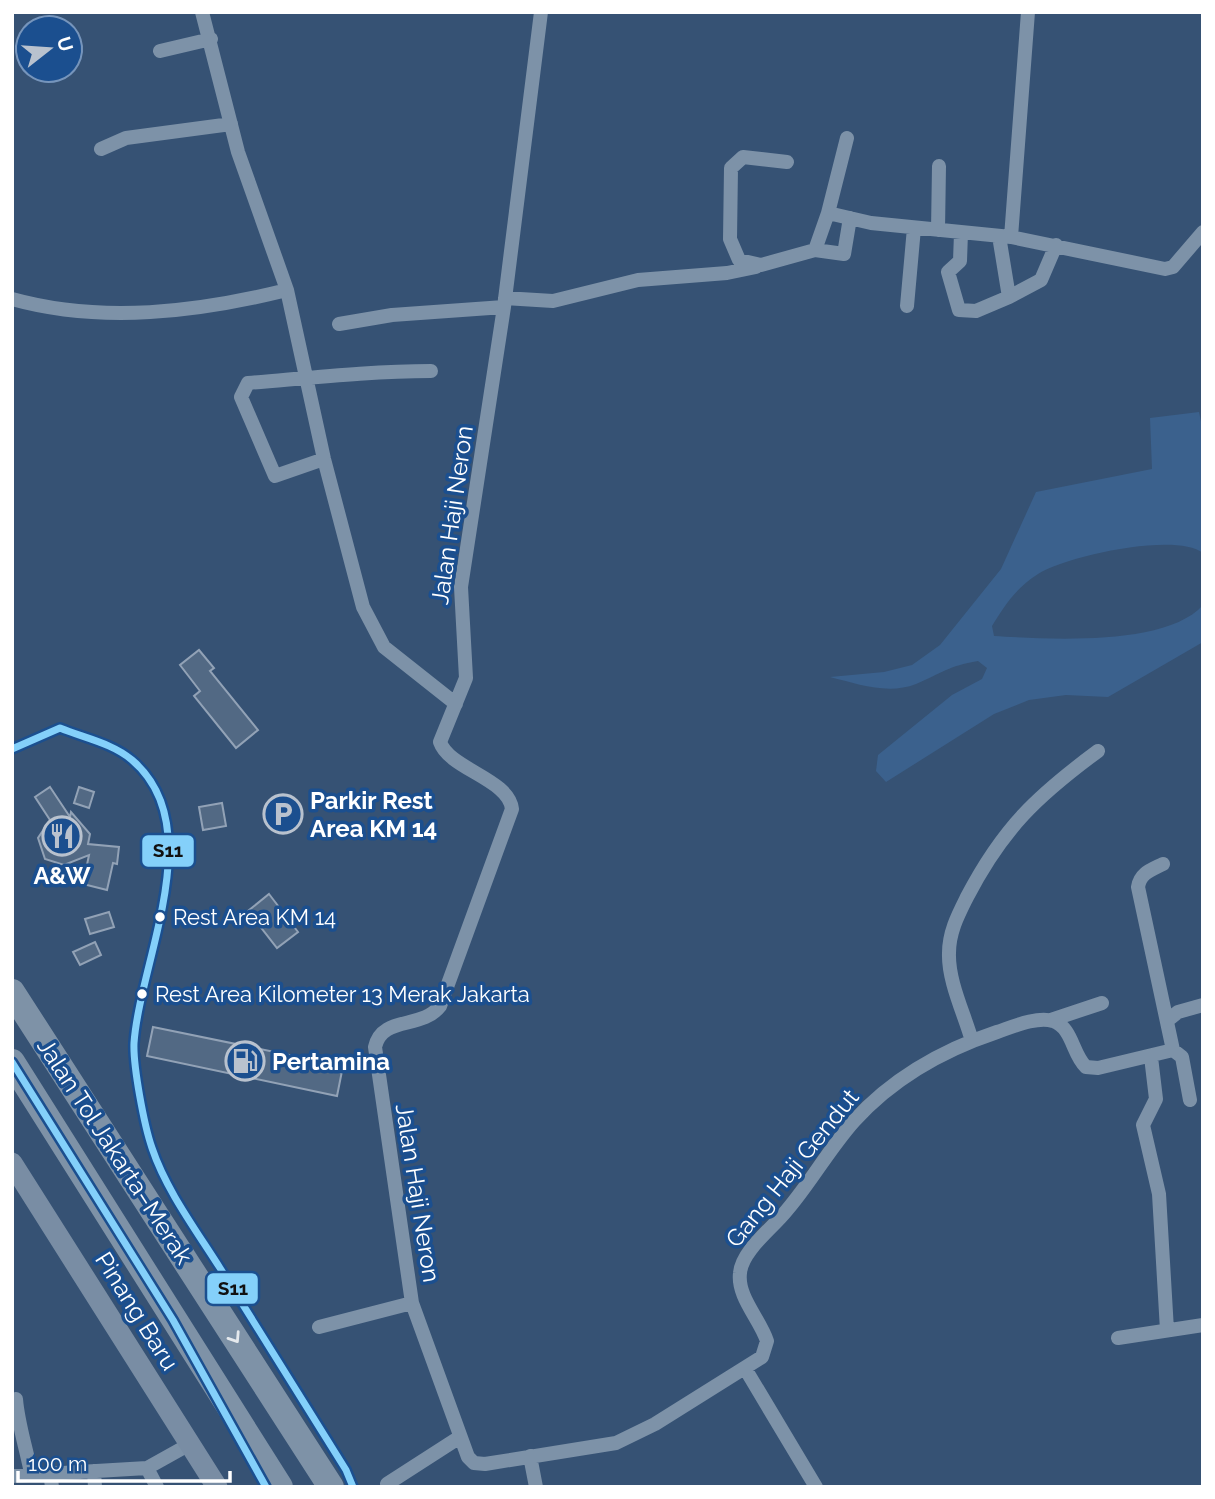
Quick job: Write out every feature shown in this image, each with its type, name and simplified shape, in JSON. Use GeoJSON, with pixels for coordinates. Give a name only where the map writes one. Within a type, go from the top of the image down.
{"type":"FeatureCollection","features":[{"type":"Feature","properties":{"kind":"highway","name":"Jalan Tol Jakarta–Merak"},"geometry":{"type":"LineString","coordinates":[[12,992],[331,1487]]}},
{"type":"Feature","properties":{"kind":"highway","name":"Jalan Tol Jakarta–Merak"},"geometry":{"type":"LineString","coordinates":[[12,1062],[279,1487]]}},
{"type":"Feature","properties":{"kind":"main road","name":"Pinang Baru"},"geometry":{"type":"LineString","coordinates":[[12,1163],[217,1487]]}},
{"type":"Feature","properties":{"kind":"street"},"geometry":{"type":"LineString","coordinates":[[202,12],[211,39],[230,124],[287,290],[324,459],[356,585],[371,625],[384,647],[456,704]]}},
{"type":"Feature","properties":{"kind":"street","name":"Jalan Haji Neron"},"geometry":{"type":"LineString","coordinates":[[463,1444],[411,1303],[375,1047],[377,1035],[385,1029],[427,1018],[440,1006],[510,817],[512,804],[506,795],[442,748],[441,736],[456,704],[467,666],[460,616],[461,587],[505,303],[541,12]]}},
{"type":"Feature","properties":{"kind":"street"},"geometry":{"type":"LineString","coordinates":[[1009,297],[1005,236],[1028,12]]}},
{"type":"Feature","properties":{"kind":"street"},"geometry":{"type":"LineString","coordinates":[[160,51],[211,39]]}},
{"type":"Feature","properties":{"kind":"street"},"geometry":{"type":"LineString","coordinates":[[102,149],[126,138],[230,124]]}},
{"type":"Feature","properties":{"kind":"street"},"geometry":{"type":"LineString","coordinates":[[816,250],[847,138]]}},
{"type":"Feature","properties":{"kind":"street"},"geometry":{"type":"LineString","coordinates":[[761,265],[739,260],[732,250],[731,168],[743,157],[787,162]]}},
{"type":"Feature","properties":{"kind":"street"},"geometry":{"type":"LineString","coordinates":[[938,230],[939,166]]}},
{"type":"Feature","properties":{"kind":"street"},"geometry":{"type":"LineString","coordinates":[[828,214],[914,228],[1005,236],[1165,269],[1173,267],[1203,232]]}},
{"type":"Feature","properties":{"kind":"street"},"geometry":{"type":"LineString","coordinates":[[339,324],[392,315],[505,303],[553,301],[639,280],[727,273],[816,250],[844,254],[850,218]]}},
{"type":"Feature","properties":{"kind":"street"},"geometry":{"type":"LineString","coordinates":[[907,306],[914,228]]}},
{"type":"Feature","properties":{"kind":"street"},"geometry":{"type":"LineString","coordinates":[[961,233],[960,261],[948,272],[959,310],[976,311],[1041,280],[1056,245]]}},
{"type":"Feature","properties":{"kind":"street"},"geometry":{"type":"LineString","coordinates":[[12,299],[70,310],[182,311],[287,290]]}},
{"type":"Feature","properties":{"kind":"street"},"geometry":{"type":"LineString","coordinates":[[324,459],[275,476],[242,397],[248,383],[386,371],[431,371]]}},
{"type":"Feature","properties":{"kind":"street"},"geometry":{"type":"LineString","coordinates":[[972,1041],[950,968],[950,939],[955,921],[989,857],[1013,824],[1045,790],[1098,751]]}},
{"type":"Feature","properties":{"kind":"street"},"geometry":{"type":"LineString","coordinates":[[1163,864],[1144,873],[1138,887],[1173,1050],[1182,1057],[1190,1100]]}},
{"type":"Feature","properties":{"kind":"street","name":"Gang Haji Gendut"},"geometry":{"type":"LineString","coordinates":[[746,1370],[762,1357],[767,1341],[740,1282],[742,1264],[804,1189],[847,1129],[871,1105],[916,1070],[972,1041],[1015,1026],[1051,1020],[1102,1003]]}},
{"type":"Feature","properties":{"kind":"street"},"geometry":{"type":"LineString","coordinates":[[1168,1020],[1178,1012],[1203,1004]]}},
{"type":"Feature","properties":{"kind":"street"},"geometry":{"type":"LineString","coordinates":[[1051,1020],[1062,1026],[1069,1035],[1074,1053],[1086,1067],[1151,1057],[1173,1050]]}},
{"type":"Feature","properties":{"kind":"street"},"geometry":{"type":"LineString","coordinates":[[1151,1057],[1156,1099],[1143,1125],[1159,1194],[1167,1330]]}},
{"type":"Feature","properties":{"kind":"street"},"geometry":{"type":"LineString","coordinates":[[319,1327],[411,1303]]}},
{"type":"Feature","properties":{"kind":"street"},"geometry":{"type":"LineString","coordinates":[[1118,1338],[1203,1325]]}},
{"type":"Feature","properties":{"kind":"street"},"geometry":{"type":"LineString","coordinates":[[387,1484],[463,1444],[478,1464],[616,1443],[655,1424],[746,1370],[816,1487]]}},
{"type":"Feature","properties":{"kind":"street"},"geometry":{"type":"LineString","coordinates":[[16,1399],[18,1425],[24,1438],[31,1473]]}},
{"type":"Feature","properties":{"kind":"street"},"geometry":{"type":"LineString","coordinates":[[12,1476],[31,1473],[51,1479],[94,1471],[147,1468],[190,1444]]}},
{"type":"Feature","properties":{"kind":"street"},"geometry":{"type":"LineString","coordinates":[[530,1456],[536,1487]]}},
{"type":"Feature","properties":{"kind":"street"},"geometry":{"type":"LineString","coordinates":[[147,1468],[157,1487]]}},
{"type":"Feature","properties":{"kind":"street"},"geometry":{"type":"LineString","coordinates":[[94,1471],[95,1487]]}},
{"type":"Feature","properties":{"kind":"water"},"geometry":{"type":"Polygon","coordinates":[[[1199,412],[1203,431],[1203,553],[1189,547],[1146,546],[1072,560],[1030,579],[1012,597],[992,626],[994,636],[1073,639],[1104,637],[1162,628],[1186,619],[1203,605],[1203,642],[1108,697],[1066,695],[1029,700],[994,714],[886,782],[876,771],[878,755],[952,695],[982,679],[987,668],[978,661],[968,663],[916,684],[895,689],[830,677],[884,672],[912,665],[940,645],[1001,569],[1036,492],[1152,469],[1150,418],[1199,412]]]}},
{"type":"Feature","properties":{"kind":"building"},"geometry":{"type":"Polygon","coordinates":[[[199,650],[214,668],[210,671],[258,730],[236,748],[194,696],[200,691],[180,665],[199,650]]]}},
{"type":"Feature","properties":{"kind":"building"},"geometry":{"type":"Polygon","coordinates":[[[50,787],[70,817],[71,812],[90,834],[88,844],[119,847],[117,864],[113,863],[107,890],[83,884],[89,855],[64,865],[45,859],[38,838],[50,820],[35,797],[50,787]]]}},
{"type":"Feature","properties":{"kind":"building"},"geometry":{"type":"Polygon","coordinates":[[[79,787],[94,792],[89,808],[74,803],[79,787]]]}},
{"type":"Feature","properties":{"kind":"building"},"geometry":{"type":"Polygon","coordinates":[[[222,803],[226,826],[203,830],[199,807],[222,803]]]}},
{"type":"Feature","properties":{"kind":"building"},"geometry":{"type":"Polygon","coordinates":[[[269,894],[298,932],[277,948],[248,911],[269,894]]]}},
{"type":"Feature","properties":{"kind":"building"},"geometry":{"type":"Polygon","coordinates":[[[109,912],[114,927],[90,934],[85,919],[109,912]]]}},
{"type":"Feature","properties":{"kind":"building"},"geometry":{"type":"Polygon","coordinates":[[[95,942],[101,955],[80,965],[73,952],[95,942]]]}},
{"type":"Feature","properties":{"kind":"building","name":"Pertamina"},"geometry":{"type":"Polygon","coordinates":[[[153,1027],[343,1066],[337,1096],[147,1056],[153,1027]]]}},
{"type":"Feature","properties":{"kind":"transit line","name":"S11"},"geometry":{"type":"LineString","coordinates":[[12,749],[60,728],[124,754],[155,788],[166,820],[168,857],[157,934],[134,1043],[137,1080],[149,1138],[173,1194],[346,1470],[353,1487]]}},
{"type":"Feature","properties":{"kind":"transit line","name":"S11"},"geometry":{"type":"LineString","coordinates":[[12,1062],[173,1320],[266,1487]]}},
{"type":"Feature","properties":{"kind":"place","name":"Parkir Rest Area KM 14"},"geometry":{"type":"Point","coordinates":[283,814]}},
{"type":"Feature","properties":{"kind":"place","name":"A&W"},"geometry":{"type":"Point","coordinates":[62,836]}},
{"type":"Feature","properties":{"kind":"place","name":"Rest Area KM 14"},"geometry":{"type":"Point","coordinates":[160,917]}},
{"type":"Feature","properties":{"kind":"place","name":"Rest Area Kilometer 13 Merak Jakarta"},"geometry":{"type":"Point","coordinates":[142,994]}},
{"type":"Feature","properties":{"kind":"place","name":"Pertamina"},"geometry":{"type":"Point","coordinates":[245,1061]}}]}
